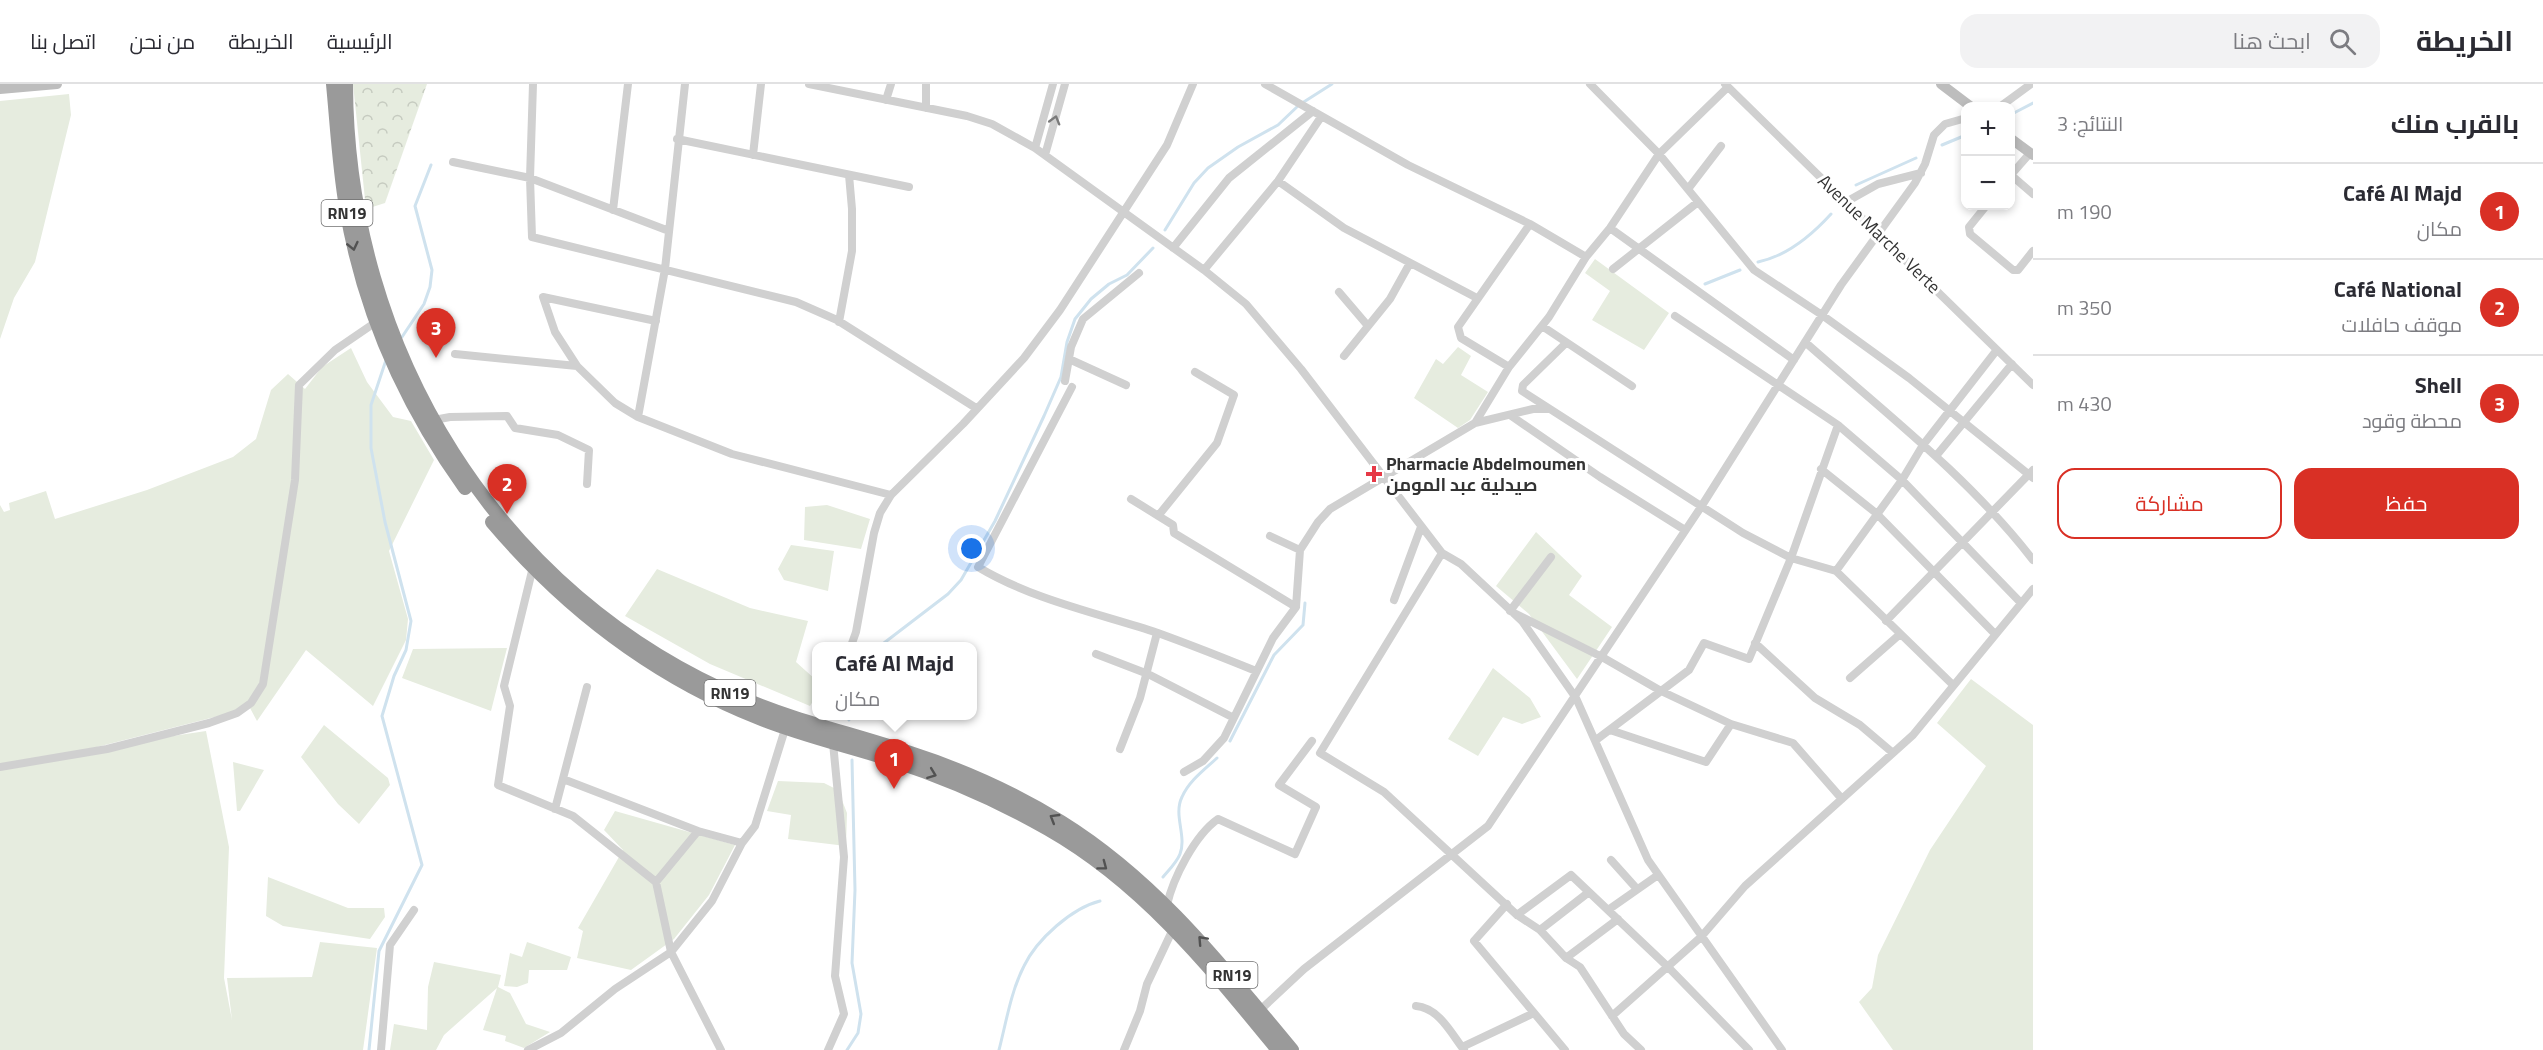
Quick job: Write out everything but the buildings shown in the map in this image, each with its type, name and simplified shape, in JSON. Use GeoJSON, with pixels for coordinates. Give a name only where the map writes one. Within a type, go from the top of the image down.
{"type":"FeatureCollection","features":[{"type":"Feature","properties":{"kind":"highway","name":"RN19"},"geometry":{"type":"LineString","coordinates":[[333,84],[349,226],[376,322],[387,336]]}},
{"type":"Feature","properties":{"kind":"highway","name":"RN19"},"geometry":{"type":"LineString","coordinates":[[346,84],[351,163],[359,214],[393,354],[418,416],[452,470],[490,520],[533,567],[588,619],[658,668],[724,703],[787,722],[810,724],[907,752],[957,770],[1102,850],[1167,905],[1177,922],[1256,1014],[1293,1050]]}},
{"type":"Feature","properties":{"kind":"highway","name":"RN19"},"geometry":{"type":"LineString","coordinates":[[393,354],[454,457],[500,517],[538,559],[579,597],[619,629],[672,663],[787,722]]}},
{"type":"Feature","properties":{"kind":"highway","name":"RN19"},"geometry":{"type":"LineString","coordinates":[[810,724],[833,743],[934,775],[1027,810],[1177,922]]}},
{"type":"Feature","properties":{"kind":"highway","name":"RN19"},"geometry":{"type":"LineString","coordinates":[[1256,1014],[1278,1050]]}},
{"type":"Feature","properties":{"kind":"street"},"geometry":{"type":"LineString","coordinates":[[0,89],[57,84]]}},
{"type":"Feature","properties":{"kind":"street"},"geometry":{"type":"LineString","coordinates":[[533,84],[530,178],[532,237],[796,302],[839,322],[976,408]]}},
{"type":"Feature","properties":{"kind":"street"},"geometry":{"type":"LineString","coordinates":[[613,210],[628,84]]}},
{"type":"Feature","properties":{"kind":"street"},"geometry":{"type":"LineString","coordinates":[[638,417],[665,269],[677,139],[685,84]]}},
{"type":"Feature","properties":{"kind":"street"},"geometry":{"type":"LineString","coordinates":[[753,155],[761,84]]}},
{"type":"Feature","properties":{"kind":"street"},"geometry":{"type":"LineString","coordinates":[[809,84],[992,124],[1045,155],[1122,213],[1204,270],[1246,304],[1300,369],[1442,553],[1461,564],[1522,621],[1576,698],[1648,860],[1782,1050]]}},
{"type":"Feature","properties":{"kind":"street"},"geometry":{"type":"LineString","coordinates":[[886,100],[891,84]]}},
{"type":"Feature","properties":{"kind":"street"},"geometry":{"type":"LineString","coordinates":[[926,84],[926,108]]}},
{"type":"Feature","properties":{"kind":"street"},"geometry":{"type":"LineString","coordinates":[[1035,148],[1053,84]]}},
{"type":"Feature","properties":{"kind":"street"},"geometry":{"type":"LineString","coordinates":[[1045,155],[1065,84]]}},
{"type":"Feature","properties":{"kind":"street"},"geometry":{"type":"LineString","coordinates":[[852,642],[880,513],[891,495],[963,424],[1024,358],[1060,310],[1167,144],[1193,84]]}},
{"type":"Feature","properties":{"kind":"street"},"geometry":{"type":"LineString","coordinates":[[1265,84],[1298,100],[1321,117],[1408,165],[1530,224],[1586,257]]}},
{"type":"Feature","properties":{"kind":"street"},"geometry":{"type":"LineString","coordinates":[[1590,84],[1659,154],[1754,270],[1822,315],[2032,474],[1886,621]]}},
{"type":"Feature","properties":{"kind":"street"},"geometry":{"type":"LineString","coordinates":[[1941,84],[1965,102]]}},
{"type":"Feature","properties":{"kind":"street"},"geometry":{"type":"LineString","coordinates":[[2006,102],[2031,84]]}},
{"type":"Feature","properties":{"kind":"street"},"geometry":{"type":"LineString","coordinates":[[1474,423],[1509,367],[1542,326],[1586,257],[1610,228],[1659,154],[1726,86]]}},
{"type":"Feature","properties":{"kind":"street","name":"Avenue Marche Verte"},"geometry":{"type":"LineString","coordinates":[[1726,86],[2033,385]]}},
{"type":"Feature","properties":{"kind":"street"},"geometry":{"type":"LineString","coordinates":[[1173,248],[1229,178],[1311,110]]}},
{"type":"Feature","properties":{"kind":"street"},"geometry":{"type":"LineString","coordinates":[[1204,270],[1278,181],[1321,117]]}},
{"type":"Feature","properties":{"kind":"street"},"geometry":{"type":"LineString","coordinates":[[1256,1014],[1304,969],[1488,826],[1576,698],[1701,507],[1822,315],[1880,235],[1921,173],[1938,129],[1945,124],[1961,119]]}},
{"type":"Feature","properties":{"kind":"street"},"geometry":{"type":"LineString","coordinates":[[677,139],[909,188]]}},
{"type":"Feature","properties":{"kind":"street"},"geometry":{"type":"LineString","coordinates":[[2015,142],[2031,154],[2015,172]]}},
{"type":"Feature","properties":{"kind":"street"},"geometry":{"type":"LineString","coordinates":[[1688,189],[1721,146]]}},
{"type":"Feature","properties":{"kind":"street"},"geometry":{"type":"LineString","coordinates":[[453,162],[530,178],[669,231]]}},
{"type":"Feature","properties":{"kind":"street"},"geometry":{"type":"LineString","coordinates":[[1846,202],[1878,184],[1921,173]]}},
{"type":"Feature","properties":{"kind":"street"},"geometry":{"type":"LineString","coordinates":[[839,322],[852,251],[849,175]]}},
{"type":"Feature","properties":{"kind":"street"},"geometry":{"type":"LineString","coordinates":[[2015,179],[2033,194]]}},
{"type":"Feature","properties":{"kind":"street"},"geometry":{"type":"LineString","coordinates":[[1278,181],[1344,228],[1477,298]]}},
{"type":"Feature","properties":{"kind":"street"},"geometry":{"type":"LineString","coordinates":[[1613,269],[1698,202]]}},
{"type":"Feature","properties":{"kind":"street"},"geometry":{"type":"LineString","coordinates":[[1983,210],[1969,227],[1970,234],[2013,270],[2018,270],[2033,251]]}},
{"type":"Feature","properties":{"kind":"street"},"geometry":{"type":"LineString","coordinates":[[1509,367],[1457,333],[1458,327],[1477,298],[1530,224]]}},
{"type":"Feature","properties":{"kind":"street"},"geometry":{"type":"LineString","coordinates":[[1610,228],[1794,360]]}},
{"type":"Feature","properties":{"kind":"street"},"geometry":{"type":"LineString","coordinates":[[1344,356],[1390,299],[1410,263]]}},
{"type":"Feature","properties":{"kind":"street"},"geometry":{"type":"LineString","coordinates":[[1065,381],[1075,334],[1083,319],[1138,273]]}},
{"type":"Feature","properties":{"kind":"street"},"geometry":{"type":"LineString","coordinates":[[1339,292],[1368,326]]}},
{"type":"Feature","properties":{"kind":"street"},"geometry":{"type":"LineString","coordinates":[[656,321],[543,297],[555,332],[577,366],[615,403],[638,417],[732,454],[891,495]]}},
{"type":"Feature","properties":{"kind":"street"},"geometry":{"type":"LineString","coordinates":[[1675,316],[1838,425],[1902,480],[1961,544],[2021,603]]}},
{"type":"Feature","properties":{"kind":"street"},"geometry":{"type":"LineString","coordinates":[[0,767],[116,747],[209,723],[237,713],[251,704],[263,684],[295,480],[300,385],[335,350],[376,322]]}},
{"type":"Feature","properties":{"kind":"street"},"geometry":{"type":"LineString","coordinates":[[1542,326],[1632,386]]}},
{"type":"Feature","properties":{"kind":"street"},"geometry":{"type":"LineString","coordinates":[[1805,342],[1936,456],[2033,560]]}},
{"type":"Feature","properties":{"kind":"street"},"geometry":{"type":"LineString","coordinates":[[1566,343],[1521,388],[1548,409],[1701,507],[1791,558],[1836,571],[1899,635],[1953,685]]}},
{"type":"Feature","properties":{"kind":"street"},"geometry":{"type":"LineString","coordinates":[[1836,571],[1902,480],[1923,445],[1996,351]]}},
{"type":"Feature","properties":{"kind":"street"},"geometry":{"type":"LineString","coordinates":[[455,354],[577,366]]}},
{"type":"Feature","properties":{"kind":"street"},"geometry":{"type":"LineString","coordinates":[[1069,359],[1126,385]]}},
{"type":"Feature","properties":{"kind":"street"},"geometry":{"type":"LineString","coordinates":[[1936,456],[2012,364]]}},
{"type":"Feature","properties":{"kind":"street"},"geometry":{"type":"LineString","coordinates":[[1158,516],[1217,443],[1234,395],[1194,372]]}},
{"type":"Feature","properties":{"kind":"street"},"geometry":{"type":"LineString","coordinates":[[1072,387],[978,567],[1011,585],[1110,621],[1157,633],[1256,671]]}},
{"type":"Feature","properties":{"kind":"street"},"geometry":{"type":"LineString","coordinates":[[1184,772],[1203,761],[1224,738],[1232,717],[1273,638],[1296,608],[1300,550],[1318,522],[1330,509],[1474,423],[1548,409]]}},
{"type":"Feature","properties":{"kind":"street"},"geometry":{"type":"LineString","coordinates":[[1510,415],[1600,477],[1685,530]]}},
{"type":"Feature","properties":{"kind":"street"},"geometry":{"type":"LineString","coordinates":[[432,421],[450,417],[507,416],[514,428],[558,435],[590,450],[587,484]]}},
{"type":"Feature","properties":{"kind":"street"},"geometry":{"type":"LineString","coordinates":[[1596,740],[1689,670],[1704,643],[1749,660],[1791,558],[1838,425]]}},
{"type":"Feature","properties":{"kind":"street"},"geometry":{"type":"LineString","coordinates":[[1821,468],[1876,513],[1932,573],[1995,634]]}},
{"type":"Feature","properties":{"kind":"street"},"geometry":{"type":"LineString","coordinates":[[1131,499],[1173,525],[1174,533],[1296,608]]}},
{"type":"Feature","properties":{"kind":"street"},"geometry":{"type":"LineString","coordinates":[[1394,600],[1421,527]]}},
{"type":"Feature","properties":{"kind":"street"},"geometry":{"type":"LineString","coordinates":[[1270,536],[1300,550]]}},
{"type":"Feature","properties":{"kind":"street"},"geometry":{"type":"LineString","coordinates":[[1442,553],[1320,753],[1384,792],[1508,904],[1517,915],[1540,930],[1566,958],[1580,967],[1624,1034],[1641,1050]]}},
{"type":"Feature","properties":{"kind":"street"},"geometry":{"type":"LineString","coordinates":[[1510,611],[1551,557]]}},
{"type":"Feature","properties":{"kind":"street"},"geometry":{"type":"LineString","coordinates":[[533,567],[504,686],[510,706],[498,785],[573,816],[656,882],[671,952],[718,1048]]}},
{"type":"Feature","properties":{"kind":"street"},"geometry":{"type":"LineString","coordinates":[[1612,1016],[1701,937],[1745,886],[1913,735],[2033,589]]}},
{"type":"Feature","properties":{"kind":"street"},"geometry":{"type":"LineString","coordinates":[[1510,611],[1602,657],[1661,691],[1731,724],[1793,743],[1842,799]]}},
{"type":"Feature","properties":{"kind":"street"},"geometry":{"type":"LineString","coordinates":[[1120,749],[1146,674],[1157,633]]}},
{"type":"Feature","properties":{"kind":"street"},"geometry":{"type":"LineString","coordinates":[[1850,678],[1899,635]]}},
{"type":"Feature","properties":{"kind":"street"},"geometry":{"type":"LineString","coordinates":[[1755,644],[1815,699],[1860,725],[1893,753]]}},
{"type":"Feature","properties":{"kind":"street"},"geometry":{"type":"LineString","coordinates":[[1096,654],[1146,674],[1232,717]]}},
{"type":"Feature","properties":{"kind":"street"},"geometry":{"type":"LineString","coordinates":[[555,809],[586,687]]}},
{"type":"Feature","properties":{"kind":"street"},"geometry":{"type":"LineString","coordinates":[[528,1050],[541,1046],[561,1033],[615,989],[671,952],[712,901],[742,843],[755,826],[787,722]]}},
{"type":"Feature","properties":{"kind":"street"},"geometry":{"type":"LineString","coordinates":[[1610,730],[1706,762],[1731,724]]}},
{"type":"Feature","properties":{"kind":"street"},"geometry":{"type":"LineString","coordinates":[[1167,905],[1171,885],[1206,827],[1218,819],[1295,854],[1316,807],[1279,785],[1312,741]]}},
{"type":"Feature","properties":{"kind":"street"},"geometry":{"type":"LineString","coordinates":[[828,1050],[844,1014],[835,976],[844,857],[833,743]]}},
{"type":"Feature","properties":{"kind":"street"},"geometry":{"type":"LineString","coordinates":[[563,779],[698,831],[742,843]]}},
{"type":"Feature","properties":{"kind":"street"},"geometry":{"type":"LineString","coordinates":[[656,882],[698,831]]}},
{"type":"Feature","properties":{"kind":"street"},"geometry":{"type":"LineString","coordinates":[[1611,860],[1637,889]]}},
{"type":"Feature","properties":{"kind":"street"},"geometry":{"type":"LineString","coordinates":[[1608,910],[1658,874]]}},
{"type":"Feature","properties":{"kind":"street"},"geometry":{"type":"LineString","coordinates":[[1517,915],[1571,875],[1668,967],[1749,1050]]}},
{"type":"Feature","properties":{"kind":"street"},"geometry":{"type":"LineString","coordinates":[[1540,930],[1589,892]]}},
{"type":"Feature","properties":{"kind":"street"},"geometry":{"type":"LineString","coordinates":[[1508,904],[1474,941],[1565,1050]]}},
{"type":"Feature","properties":{"kind":"street"},"geometry":{"type":"LineString","coordinates":[[381,1050],[390,945],[414,910]]}},
{"type":"Feature","properties":{"kind":"street"},"geometry":{"type":"LineString","coordinates":[[1566,958],[1618,919]]}},
{"type":"Feature","properties":{"kind":"street"},"geometry":{"type":"LineString","coordinates":[[1124,1050],[1148,984],[1177,922]]}},
{"type":"Feature","properties":{"kind":"street"},"geometry":{"type":"LineString","coordinates":[[1416,1006],[1436,1013],[1463,1049],[1534,1013]]}},
{"type":"Feature","properties":{"kind":"green space"},"geometry":{"type":"Polygon","coordinates":[[[353,84],[427,84],[385,203],[366,209],[353,84]]]}},
{"type":"Feature","properties":{"kind":"green space"},"geometry":{"type":"Polygon","coordinates":[[[69,94],[71,115],[35,262],[14,298],[0,339],[0,101],[69,94]]]}},
{"type":"Feature","properties":{"kind":"green space"},"geometry":{"type":"Polygon","coordinates":[[[1595,259],[1669,313],[1644,350],[1592,320],[1610,291],[1585,273],[1595,259]]]}},
{"type":"Feature","properties":{"kind":"green space"},"geometry":{"type":"Polygon","coordinates":[[[1458,347],[1471,356],[1461,375],[1488,392],[1470,420],[1458,428],[1414,398],[1436,359],[1443,364],[1458,347]]]}},
{"type":"Feature","properties":{"kind":"green space"},"geometry":{"type":"Polygon","coordinates":[[[351,348],[367,382],[393,417],[411,421],[434,460],[389,551],[408,619],[406,640],[373,706],[306,650],[257,721],[250,708],[93,748],[206,731],[229,847],[224,978],[232,1020],[227,978],[312,977],[320,942],[377,948],[363,1050],[0,1050],[0,505],[4,512],[10,510],[9,503],[46,491],[55,519],[147,490],[233,457],[256,439],[271,390],[288,374],[305,389],[322,367],[351,348]]]}},
{"type":"Feature","properties":{"kind":"green space"},"geometry":{"type":"Polygon","coordinates":[[[827,505],[870,519],[861,549],[804,540],[805,507],[827,505]]]}},
{"type":"Feature","properties":{"kind":"green space"},"geometry":{"type":"Polygon","coordinates":[[[1536,532],[1582,576],[1569,595],[1612,627],[1577,679],[1529,614],[1496,586],[1536,532]]]}},
{"type":"Feature","properties":{"kind":"green space"},"geometry":{"type":"Polygon","coordinates":[[[791,545],[834,551],[828,591],[784,580],[778,569],[791,545]]]}},
{"type":"Feature","properties":{"kind":"green space"},"geometry":{"type":"Polygon","coordinates":[[[657,569],[750,608],[808,621],[796,662],[812,676],[812,703],[810,706],[710,664],[625,616],[657,569]]]}},
{"type":"Feature","properties":{"kind":"green space"},"geometry":{"type":"Polygon","coordinates":[[[507,648],[491,711],[402,678],[413,649],[507,648]]]}},
{"type":"Feature","properties":{"kind":"green space"},"geometry":{"type":"Polygon","coordinates":[[[1493,668],[1530,698],[1541,717],[1522,724],[1503,717],[1478,756],[1448,739],[1493,668]]]}},
{"type":"Feature","properties":{"kind":"green space"},"geometry":{"type":"Polygon","coordinates":[[[1971,679],[2033,725],[2033,1050],[1893,1050],[1859,1002],[1872,988],[1878,955],[1930,850],[1986,766],[1937,723],[1971,679]]]}},
{"type":"Feature","properties":{"kind":"green space"},"geometry":{"type":"Polygon","coordinates":[[[324,725],[388,778],[390,785],[359,824],[338,804],[301,757],[324,725]]]}},
{"type":"Feature","properties":{"kind":"green space"},"geometry":{"type":"Polygon","coordinates":[[[233,762],[264,770],[240,811],[237,811],[233,762]]]}},
{"type":"Feature","properties":{"kind":"green space"},"geometry":{"type":"Polygon","coordinates":[[[778,781],[824,783],[838,790],[847,813],[846,846],[788,839],[791,815],[767,811],[778,781]]]}},
{"type":"Feature","properties":{"kind":"green space"},"geometry":{"type":"Polygon","coordinates":[[[615,811],[735,845],[709,895],[674,939],[631,970],[577,958],[583,931],[578,928],[623,850],[604,830],[615,811]]]}},
{"type":"Feature","properties":{"kind":"green space"},"geometry":{"type":"Polygon","coordinates":[[[268,877],[348,908],[384,908],[385,917],[370,939],[283,926],[266,916],[268,877]]]}},
{"type":"Feature","properties":{"kind":"green space"},"geometry":{"type":"Polygon","coordinates":[[[527,942],[571,957],[567,970],[529,970],[528,983],[517,987],[504,986],[510,953],[522,957],[527,942]]]}},
{"type":"Feature","properties":{"kind":"green space"},"geometry":{"type":"Polygon","coordinates":[[[434,962],[501,975],[498,987],[510,993],[526,1024],[550,1032],[524,1048],[505,1041],[506,1036],[483,1030],[497,988],[444,1035],[436,1050],[390,1050],[394,1024],[427,1030],[428,987],[434,962]]]}},
{"type":"Feature","properties":{"kind":"waterway"},"geometry":{"type":"LineString","coordinates":[[1165,230],[1194,183],[1208,168],[1238,147],[1278,125],[1299,105],[1332,84]]}},
{"type":"Feature","properties":{"kind":"waterway"},"geometry":{"type":"LineString","coordinates":[[2015,112],[2033,103]]}},
{"type":"Feature","properties":{"kind":"waterway"},"geometry":{"type":"LineString","coordinates":[[1942,145],[1961,137]]}},
{"type":"Feature","properties":{"kind":"waterway"},"geometry":{"type":"LineString","coordinates":[[1856,185],[1916,158]]}},
{"type":"Feature","properties":{"kind":"waterway"},"geometry":{"type":"LineString","coordinates":[[402,337],[424,304],[430,287],[432,270],[415,206],[431,165]]}},
{"type":"Feature","properties":{"kind":"waterway"},"geometry":{"type":"LineString","coordinates":[[1758,262],[1789,250],[1831,214]]}},
{"type":"Feature","properties":{"kind":"waterway"},"geometry":{"type":"LineString","coordinates":[[885,642],[948,594],[961,580],[995,521],[1044,416],[1061,377],[1067,342],[1075,319],[1091,299],[1109,284],[1127,275],[1153,248]]}},
{"type":"Feature","properties":{"kind":"waterway"},"geometry":{"type":"LineString","coordinates":[[1705,284],[1740,270]]}},
{"type":"Feature","properties":{"kind":"waterway"},"geometry":{"type":"LineString","coordinates":[[369,1050],[379,951],[422,865],[382,716],[394,676],[406,650],[411,621],[385,522],[371,448],[371,405],[386,360]]}},
{"type":"Feature","properties":{"kind":"waterway"},"geometry":{"type":"LineString","coordinates":[[1230,741],[1274,655],[1303,625],[1305,603]]}},
{"type":"Feature","properties":{"kind":"waterway"},"geometry":{"type":"LineString","coordinates":[[1163,877],[1177,860],[1182,847],[1179,811],[1182,797],[1193,781],[1217,758]]}},
{"type":"Feature","properties":{"kind":"waterway"},"geometry":{"type":"LineString","coordinates":[[847,1050],[858,1033],[861,1014],[852,963],[855,890],[852,760]]}},
{"type":"Feature","properties":{"kind":"waterway"},"geometry":{"type":"LineString","coordinates":[[999,1050],[1016,986],[1024,966],[1037,945],[1056,926],[1078,910],[1100,901]]}},
{"type":"Feature","properties":{"kind":"place","name":"Shell"},"geometry":{"type":"Point","coordinates":[436,358]}},
{"type":"Feature","properties":{"kind":"place","name":"Pharmacie Abdelmoumen صيدلية عبد المومن"},"geometry":{"type":"Point","coordinates":[1374,474]}},
{"type":"Feature","properties":{"kind":"place","name":"Café National"},"geometry":{"type":"Point","coordinates":[507,514]}},
{"type":"Feature","properties":{"kind":"place","name":"Café Al Majd"},"geometry":{"type":"Point","coordinates":[894,789]}}]}
